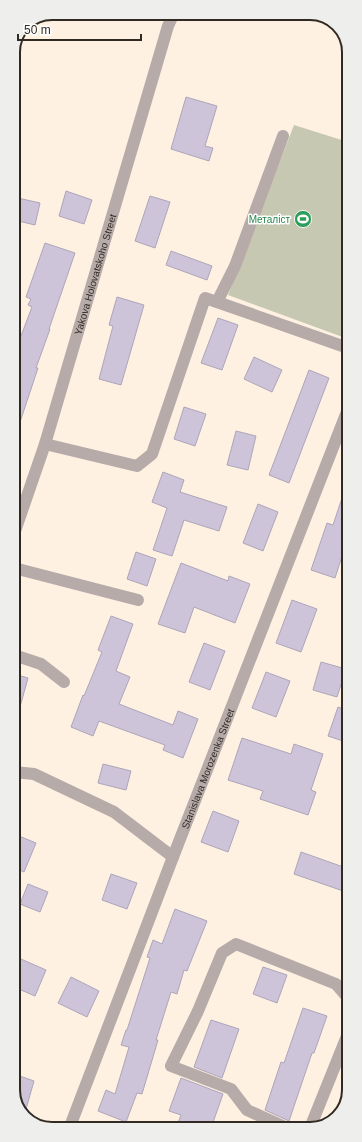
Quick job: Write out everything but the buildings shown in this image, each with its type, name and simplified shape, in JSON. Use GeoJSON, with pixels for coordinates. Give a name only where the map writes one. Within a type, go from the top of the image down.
{"type":"FeatureCollection","features":[{"type":"Feature","properties":{"kind":"street","name":"Yakova Holovatskoho Street"},"geometry":{"type":"LineString","coordinates":[[20,517],[45,444],[171,20]]}},
{"type":"Feature","properties":{"kind":"street"},"geometry":{"type":"LineString","coordinates":[[217,302],[235,266],[283,136]]}},
{"type":"Feature","properties":{"kind":"street"},"geometry":{"type":"LineString","coordinates":[[45,444],[137,466],[152,454],[204,298],[342,346]]}},
{"type":"Feature","properties":{"kind":"street","name":"Stanislava Morozenka Street"},"geometry":{"type":"LineString","coordinates":[[72,1122],[173,857],[342,424]]}},
{"type":"Feature","properties":{"kind":"street"},"geometry":{"type":"LineString","coordinates":[[20,570],[138,600]]}},
{"type":"Feature","properties":{"kind":"street"},"geometry":{"type":"LineString","coordinates":[[20,657],[41,664],[64,682]]}},
{"type":"Feature","properties":{"kind":"street"},"geometry":{"type":"LineString","coordinates":[[20,773],[34,774],[114,812],[173,857]]}},
{"type":"Feature","properties":{"kind":"street"},"geometry":{"type":"LineString","coordinates":[[274,1122],[247,1110],[231,1089],[171,1066],[198,1011],[222,953],[236,944],[336,984],[342,991]]}},
{"type":"Feature","properties":{"kind":"street"},"geometry":{"type":"LineString","coordinates":[[313,1122],[342,1048]]}},
{"type":"Feature","properties":{"kind":"green space","name":"Металіст"},"geometry":{"type":"Polygon","coordinates":[[[294,125],[342,140],[342,337],[228,295],[294,125]]]}},
{"type":"Feature","properties":{"kind":"place","name":"Металіст"},"geometry":{"type":"Point","coordinates":[303,219]}}]}
